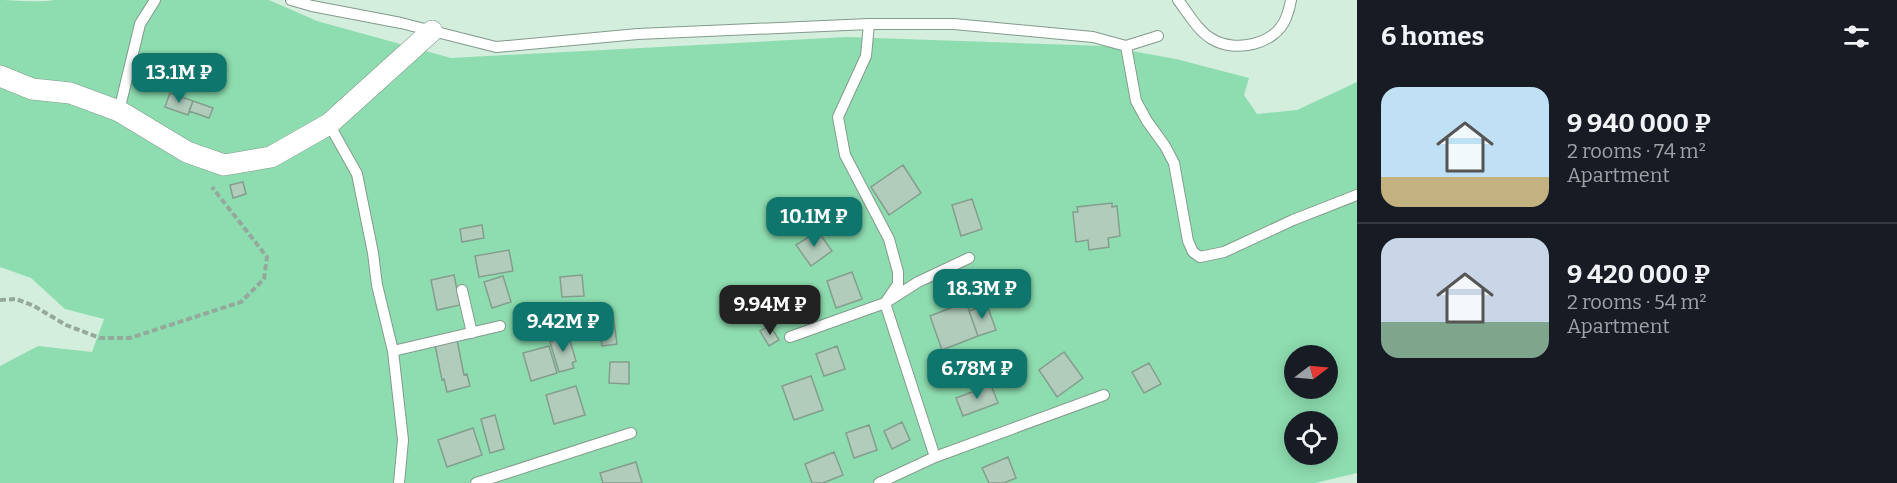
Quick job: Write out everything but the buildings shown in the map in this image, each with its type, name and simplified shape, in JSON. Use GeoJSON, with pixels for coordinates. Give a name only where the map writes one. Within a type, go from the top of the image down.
{"type":"FeatureCollection","features":[{"type":"Feature","properties":{"kind":"street"},"geometry":{"type":"LineString","coordinates":[[0,76],[32,89],[70,93],[119,111],[187,152],[224,165],[271,157],[329,124],[432,31]]}},
{"type":"Feature","properties":{"kind":"lane"},"geometry":{"type":"LineString","coordinates":[[119,111],[140,24],[155,0]]}},
{"type":"Feature","properties":{"kind":"lane"},"geometry":{"type":"LineString","coordinates":[[291,0],[496,47],[638,34],[869,24],[954,24],[1093,37],[1126,46],[1158,36]]}},
{"type":"Feature","properties":{"kind":"lane"},"geometry":{"type":"LineString","coordinates":[[1178,0],[1210,39],[1224,45],[1243,46],[1259,42],[1275,32],[1286,20],[1291,0]]}},
{"type":"Feature","properties":{"kind":"lane"},"geometry":{"type":"LineString","coordinates":[[869,24],[866,56],[838,117],[845,155],[889,238],[898,272],[898,284],[885,303]]}},
{"type":"Feature","properties":{"kind":"lane"},"geometry":{"type":"LineString","coordinates":[[1126,46],[1136,101],[1174,163],[1188,242],[1192,252],[1200,257],[1224,252],[1293,219],[1357,195]]}},
{"type":"Feature","properties":{"kind":"lane"},"geometry":{"type":"LineString","coordinates":[[329,124],[357,174],[377,285],[393,351],[402,440],[399,483]]}},
{"type":"Feature","properties":{"kind":"lane"},"geometry":{"type":"LineString","coordinates":[[790,337],[885,303],[918,282],[969,258]]}},
{"type":"Feature","properties":{"kind":"lane"},"geometry":{"type":"LineString","coordinates":[[462,290],[472,333]]}},
{"type":"Feature","properties":{"kind":"lane"},"geometry":{"type":"LineString","coordinates":[[885,303],[935,457]]}},
{"type":"Feature","properties":{"kind":"lane"},"geometry":{"type":"LineString","coordinates":[[393,351],[500,326]]}},
{"type":"Feature","properties":{"kind":"lane"},"geometry":{"type":"LineString","coordinates":[[879,483],[935,457],[1104,395]]}},
{"type":"Feature","properties":{"kind":"lane"},"geometry":{"type":"LineString","coordinates":[[476,483],[631,433]]}},
{"type":"Feature","properties":{"kind":"path"},"geometry":{"type":"LineString","coordinates":[[0,300],[16,299],[34,306],[66,325],[100,338],[130,338],[241,302],[264,279],[267,257],[212,187]]}},
{"type":"Feature","properties":{"kind":"green space"},"geometry":{"type":"Polygon","coordinates":[[[0,0],[269,0],[317,21],[451,58],[847,37],[1104,46],[1176,59],[1249,78],[1244,95],[1257,114],[1297,110],[1357,82],[1357,473],[1315,483],[0,483],[0,366],[38,346],[92,352],[104,319],[65,309],[31,278],[0,267],[0,0]]]}}]}
